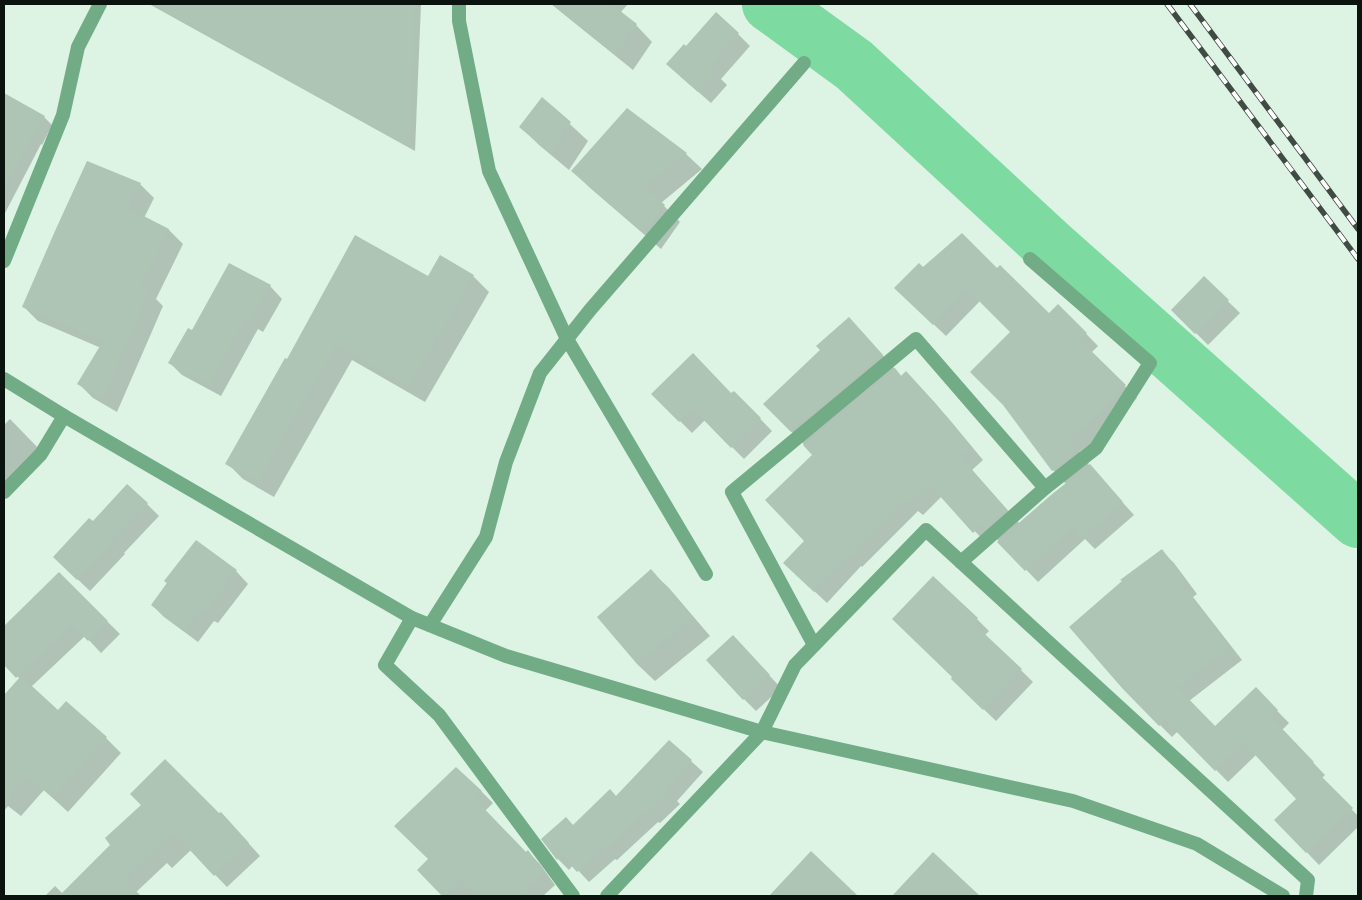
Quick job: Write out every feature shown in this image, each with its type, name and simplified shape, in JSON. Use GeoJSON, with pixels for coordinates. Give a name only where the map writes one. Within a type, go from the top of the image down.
{"type":"FeatureCollection","features":[{"type":"Feature","properties":{"kind":"street"},"geometry":{"type":"LineString","coordinates":[[4,261],[63,115],[78,48],[100,4]]}},
{"type":"Feature","properties":{"kind":"street"},"geometry":{"type":"LineString","coordinates":[[459,4],[459,20],[488,171],[567,339],[706,574]]}},
{"type":"Feature","properties":{"kind":"street"},"geometry":{"type":"LineString","coordinates":[[430,625],[486,537],[506,462],[540,373],[590,310],[804,63]]}},
{"type":"Feature","properties":{"kind":"street"},"geometry":{"type":"LineString","coordinates":[[961,562],[1045,488],[1096,448],[1150,364],[1030,259]]}},
{"type":"Feature","properties":{"kind":"street"},"geometry":{"type":"LineString","coordinates":[[814,645],[732,492],[916,339],[1045,488]]}},
{"type":"Feature","properties":{"kind":"street"},"geometry":{"type":"LineString","coordinates":[[4,379],[64,416],[412,618],[506,656],[762,732],[1073,801],[1197,844],[1283,896]]}},
{"type":"Feature","properties":{"kind":"street"},"geometry":{"type":"LineString","coordinates":[[4,492],[41,454],[64,416]]}},
{"type":"Feature","properties":{"kind":"street"},"geometry":{"type":"LineString","coordinates":[[607,896],[762,732],[795,665],[926,530],[1308,880],[1306,896]]}},
{"type":"Feature","properties":{"kind":"street"},"geometry":{"type":"LineString","coordinates":[[412,618],[385,665],[439,715],[574,896]]}},
{"type":"Feature","properties":{"kind":"building"},"geometry":{"type":"Polygon","coordinates":[[[152,4],[415,4],[410,146],[152,4]]]}},
{"type":"Feature","properties":{"kind":"building"},"geometry":{"type":"Polygon","coordinates":[[[553,4],[611,4],[637,24],[616,55],[553,4]]]}},
{"type":"Feature","properties":{"kind":"building"},"geometry":{"type":"Polygon","coordinates":[[[716,12],[739,33],[710,66],[716,72],[698,92],[666,64],[684,44],[686,46],[716,12]]]}},
{"type":"Feature","properties":{"kind":"building"},"geometry":{"type":"Polygon","coordinates":[[[4,93],[45,116],[4,192],[4,93]]]}},
{"type":"Feature","properties":{"kind":"building"},"geometry":{"type":"Polygon","coordinates":[[[542,97],[571,122],[551,154],[519,127],[542,97]]]}},
{"type":"Feature","properties":{"kind":"building"},"geometry":{"type":"Polygon","coordinates":[[[627,108],[687,153],[645,187],[665,205],[644,233],[571,171],[627,108]]]}},
{"type":"Feature","properties":{"kind":"building"},"geometry":{"type":"Polygon","coordinates":[[[87,161],[141,183],[128,208],[169,229],[141,287],[150,291],[103,399],[77,384],[103,341],[22,307],[87,161]]]}},
{"type":"Feature","properties":{"kind":"building"},"geometry":{"type":"Polygon","coordinates":[[[962,233],[997,268],[1000,265],[1049,313],[1058,304],[1087,333],[1080,340],[1126,385],[1082,429],[1068,439],[1078,451],[1052,471],[1003,405],[970,372],[1010,332],[967,289],[933,325],[894,288],[919,263],[923,267],[962,233]]]}},
{"type":"Feature","properties":{"kind":"building"},"geometry":{"type":"Polygon","coordinates":[[[355,235],[428,276],[440,255],[474,275],[409,387],[336,345],[258,482],[225,464],[285,358],[287,359],[355,235]]]}},
{"type":"Feature","properties":{"kind":"building"},"geometry":{"type":"Polygon","coordinates":[[[229,263],[271,285],[251,320],[246,317],[209,385],[168,363],[188,328],[192,330],[229,263]]]}},
{"type":"Feature","properties":{"kind":"building"},"geometry":{"type":"Polygon","coordinates":[[[1204,276],[1229,300],[1195,334],[1171,310],[1204,276]]]}},
{"type":"Feature","properties":{"kind":"building"},"geometry":{"type":"Polygon","coordinates":[[[849,317],[883,355],[791,432],[763,404],[820,350],[816,346],[849,317]]]}},
{"type":"Feature","properties":{"kind":"building"},"geometry":{"type":"Polygon","coordinates":[[[693,353],[731,393],[734,391],[761,418],[731,448],[693,409],[679,422],[651,394],[693,353]]]}},
{"type":"Feature","properties":{"kind":"building"},"geometry":{"type":"Polygon","coordinates":[[[895,368],[901,376],[906,371],[972,448],[961,457],[1007,510],[985,529],[982,525],[973,533],[930,485],[910,504],[906,500],[814,592],[783,563],[804,541],[765,500],[812,455],[803,445],[895,368]]]}},
{"type":"Feature","properties":{"kind":"building"},"geometry":{"type":"Polygon","coordinates":[[[1090,464],[1123,502],[1082,538],[1073,527],[1025,571],[997,542],[1090,464]]]}},
{"type":"Feature","properties":{"kind":"building"},"geometry":{"type":"Polygon","coordinates":[[[127,484],[148,503],[77,580],[53,557],[89,518],[93,521],[127,484]]]}},
{"type":"Feature","properties":{"kind":"building"},"geometry":{"type":"Polygon","coordinates":[[[196,540],[237,570],[205,612],[202,609],[185,631],[151,605],[167,583],[164,581],[196,540]]]}},
{"type":"Feature","properties":{"kind":"building"},"geometry":{"type":"Polygon","coordinates":[[[1162,549],[1186,582],[1182,585],[1230,647],[1178,688],[1215,726],[1256,687],[1278,710],[1271,717],[1314,762],[1310,765],[1353,808],[1306,853],[1274,820],[1296,799],[1244,743],[1215,771],[1165,720],[1159,726],[1122,688],[1069,627],[1122,581],[1120,580],[1162,549]]]}},
{"type":"Feature","properties":{"kind":"building"},"geometry":{"type":"Polygon","coordinates":[[[651,569],[693,618],[637,664],[597,617],[651,569]]]}},
{"type":"Feature","properties":{"kind":"building"},"geometry":{"type":"Polygon","coordinates":[[[59,572],[108,621],[88,641],[72,625],[16,678],[4,665],[4,626],[59,572]]]}},
{"type":"Feature","properties":{"kind":"building"},"geometry":{"type":"Polygon","coordinates":[[[933,576],[978,618],[973,623],[1022,669],[983,710],[892,619],[933,576]]]}},
{"type":"Feature","properties":{"kind":"building"},"geometry":{"type":"Polygon","coordinates":[[[733,635],[770,675],[743,700],[706,660],[733,635]]]}},
{"type":"Feature","properties":{"kind":"building"},"geometry":{"type":"Polygon","coordinates":[[[21,676],[58,710],[66,701],[107,737],[53,798],[28,777],[4,804],[4,695],[21,676]]]}},
{"type":"Feature","properties":{"kind":"building"},"geometry":{"type":"Polygon","coordinates":[[[669,740],[692,760],[667,789],[669,792],[648,813],[646,812],[605,850],[603,849],[577,872],[562,855],[557,860],[541,839],[566,817],[573,825],[610,789],[616,796],[669,740]]]}},
{"type":"Feature","properties":{"kind":"building"},"geometry":{"type":"Polygon","coordinates":[[[165,759],[219,813],[221,812],[249,843],[214,876],[174,833],[125,880],[141,896],[59,896],[110,845],[105,838],[141,805],[130,794],[165,759]]]}},
{"type":"Feature","properties":{"kind":"building"},"geometry":{"type":"Polygon","coordinates":[[[456,767],[482,791],[474,798],[526,852],[528,850],[544,872],[519,896],[478,896],[461,879],[442,896],[417,870],[428,859],[394,826],[456,767]]]}},
{"type":"Feature","properties":{"kind":"building"},"geometry":{"type":"Polygon","coordinates":[[[811,851],[858,896],[769,896],[811,851]]]}},
{"type":"Feature","properties":{"kind":"building"},"geometry":{"type":"Polygon","coordinates":[[[933,852],[980,896],[892,896],[933,852]]]}},
{"type":"Feature","properties":{"kind":"waterway"},"geometry":{"type":"LineString","coordinates":[[770,4],[854,65],[1050,246],[1358,520]]}},
{"type":"Feature","properties":{"kind":"railway"},"geometry":{"type":"LineString","coordinates":[[1167,4],[1358,259]]}},
{"type":"Feature","properties":{"kind":"railway"},"geometry":{"type":"LineString","coordinates":[[1190,4],[1358,229]]}}]}
